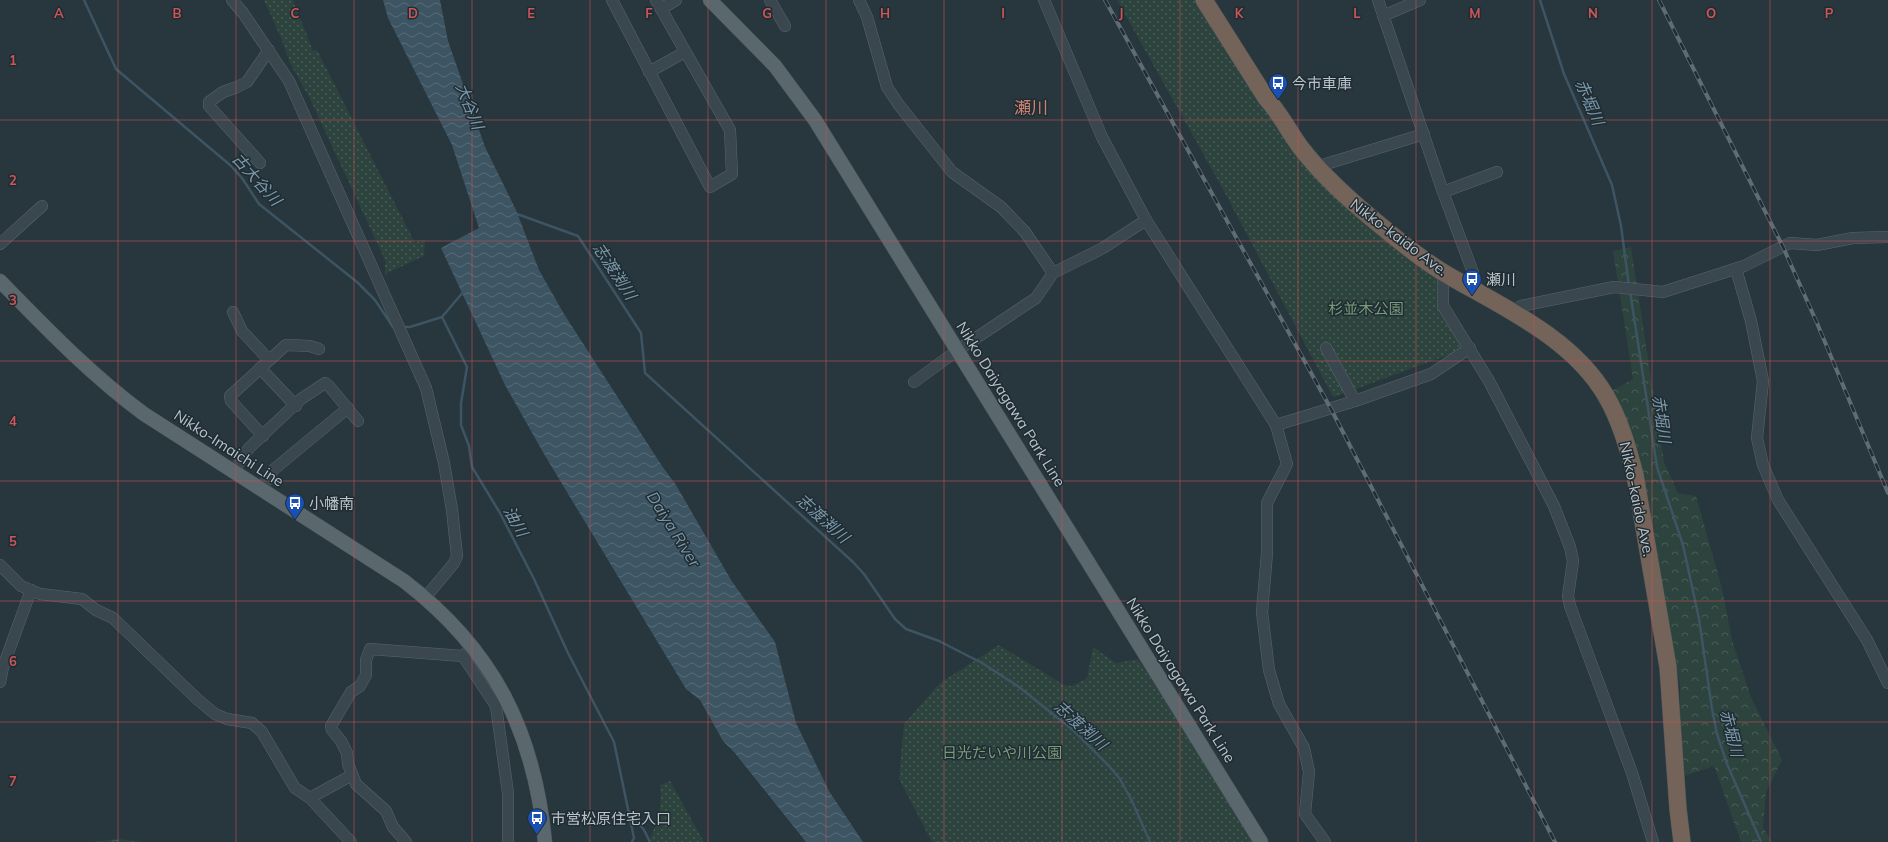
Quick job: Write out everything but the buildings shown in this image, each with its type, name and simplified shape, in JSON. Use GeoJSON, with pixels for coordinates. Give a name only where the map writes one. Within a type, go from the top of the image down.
{"type":"FeatureCollection","features":[{"type":"Feature","properties":{"kind":"highway","name":"Nikko-kaido Ave."},"geometry":{"type":"LineString","coordinates":[[1204,0],[1266,98],[1274,106],[1300,146],[1316,167],[1385,230],[1443,272],[1540,328],[1554,339],[1588,372],[1605,394],[1628,448],[1643,519],[1668,667],[1678,809],[1682,842]]}},
{"type":"Feature","properties":{"kind":"main road","name":"Nikko Daiyagawa Park Line"},"geometry":{"type":"LineString","coordinates":[[710,0],[775,66],[815,120],[1261,842]]}},
{"type":"Feature","properties":{"kind":"main road","name":"Nikko-Imaichi Line"},"geometry":{"type":"LineString","coordinates":[[0,281],[49,331],[103,382],[144,414],[379,565],[425,598],[448,619],[468,651],[494,677],[519,724],[534,773],[541,803],[545,842]]}},
{"type":"Feature","properties":{"kind":"street"},"geometry":{"type":"LineString","coordinates":[[232,0],[243,13],[289,81],[403,333],[426,388],[444,463],[452,510],[457,556],[454,563],[425,598]]}},
{"type":"Feature","properties":{"kind":"street"},"geometry":{"type":"LineString","coordinates":[[612,0],[710,187],[732,174],[730,130],[658,4],[676,0]]}},
{"type":"Feature","properties":{"kind":"street"},"geometry":{"type":"LineString","coordinates":[[770,0],[786,26]]}},
{"type":"Feature","properties":{"kind":"street"},"geometry":{"type":"LineString","coordinates":[[859,0],[867,17],[887,86],[899,105],[952,172],[1001,207],[1025,232],[1053,273]]}},
{"type":"Feature","properties":{"kind":"street"},"geometry":{"type":"LineString","coordinates":[[1044,0],[1102,137],[1146,220],[1276,425],[1287,464],[1267,504],[1267,553],[1262,612],[1270,670],[1279,704],[1304,748],[1309,772],[1305,814],[1325,842]]}},
{"type":"Feature","properties":{"kind":"street"},"geometry":{"type":"LineString","coordinates":[[1378,0],[1382,16],[1443,192],[1475,278],[1476,290]]}},
{"type":"Feature","properties":{"kind":"street"},"geometry":{"type":"LineString","coordinates":[[1382,16],[1420,0]]}},
{"type":"Feature","properties":{"kind":"street"},"geometry":{"type":"LineString","coordinates":[[260,163],[209,106],[209,102],[223,92],[247,82],[268,50]]}},
{"type":"Feature","properties":{"kind":"street"},"geometry":{"type":"LineString","coordinates":[[649,72],[685,52]]}},
{"type":"Feature","properties":{"kind":"street"},"geometry":{"type":"LineString","coordinates":[[1316,167],[1424,134]]}},
{"type":"Feature","properties":{"kind":"street"},"geometry":{"type":"LineString","coordinates":[[1443,192],[1497,172]]}},
{"type":"Feature","properties":{"kind":"street"},"geometry":{"type":"LineString","coordinates":[[0,244],[42,206]]}},
{"type":"Feature","properties":{"kind":"street"},"geometry":{"type":"LineString","coordinates":[[914,382],[958,350],[1036,298],[1053,273],[1103,248],[1146,220]]}},
{"type":"Feature","properties":{"kind":"street"},"geometry":{"type":"LineString","coordinates":[[1511,311],[1521,306],[1614,286],[1663,292],[1736,269],[1790,243],[1817,245],[1853,238],[1888,237]]}},
{"type":"Feature","properties":{"kind":"street"},"geometry":{"type":"LineString","coordinates":[[1736,269],[1751,321],[1763,381],[1757,438],[1763,465],[1778,500],[1867,640],[1888,683]]}},
{"type":"Feature","properties":{"kind":"street"},"geometry":{"type":"LineString","coordinates":[[1443,272],[1443,306],[1489,381],[1554,506],[1570,547],[1573,561],[1568,596],[1570,606],[1632,773],[1653,842]]}},
{"type":"Feature","properties":{"kind":"street"},"geometry":{"type":"LineString","coordinates":[[233,312],[242,331],[269,360]]}},
{"type":"Feature","properties":{"kind":"street"},"geometry":{"type":"LineString","coordinates":[[263,436],[231,400],[230,396],[286,345],[310,346],[319,350]]}},
{"type":"Feature","properties":{"kind":"street"},"geometry":{"type":"LineString","coordinates":[[1326,348],[1355,401]]}},
{"type":"Feature","properties":{"kind":"street"},"geometry":{"type":"LineString","coordinates":[[1276,425],[1355,401],[1431,374],[1470,348]]}},
{"type":"Feature","properties":{"kind":"street"},"geometry":{"type":"LineString","coordinates":[[260,368],[296,406]]}},
{"type":"Feature","properties":{"kind":"street"},"geometry":{"type":"LineString","coordinates":[[233,472],[249,448],[306,396],[325,383],[348,408],[358,422]]}},
{"type":"Feature","properties":{"kind":"street"},"geometry":{"type":"LineString","coordinates":[[260,489],[273,470],[348,408]]}},
{"type":"Feature","properties":{"kind":"street"},"geometry":{"type":"LineString","coordinates":[[0,565],[21,586],[40,594],[82,600],[96,610],[113,618],[197,699],[215,714],[227,719],[252,724],[262,732],[295,788],[310,798],[351,842]]}},
{"type":"Feature","properties":{"kind":"street"},"geometry":{"type":"LineString","coordinates":[[0,682],[3,667],[31,590]]}},
{"type":"Feature","properties":{"kind":"street"},"geometry":{"type":"LineString","coordinates":[[406,842],[392,826],[386,811],[356,784],[348,764],[347,753],[331,726],[351,692],[360,686],[366,674],[366,660],[370,649],[468,651],[496,706],[508,793],[508,842]]}},
{"type":"Feature","properties":{"kind":"street"},"geometry":{"type":"LineString","coordinates":[[310,798],[352,775]]}},
{"type":"Feature","properties":{"kind":"green space"},"geometry":{"type":"Polygon","coordinates":[[[264,0],[293,0],[313,51],[317,50],[415,243],[425,239],[424,256],[385,274],[385,260],[311,101],[290,63],[281,38],[264,0]]]}},
{"type":"Feature","properties":{"kind":"green space","name":"杉並木公園"},"geometry":{"type":"Polygon","coordinates":[[[1117,0],[1200,0],[1282,130],[1441,273],[1441,307],[1467,348],[1334,397],[1225,193],[1117,0]]]}},
{"type":"Feature","properties":{"kind":"green space"},"geometry":{"type":"Polygon","coordinates":[[[1631,247],[1664,462],[1678,493],[1696,496],[1722,588],[1732,640],[1751,697],[1782,760],[1766,792],[1763,827],[1772,842],[1741,842],[1714,766],[1684,776],[1680,728],[1680,685],[1642,474],[1611,391],[1633,379],[1613,251],[1631,247]]]}},
{"type":"Feature","properties":{"kind":"green space","name":"日光だいや川公園"},"geometry":{"type":"Polygon","coordinates":[[[999,645],[1064,685],[1072,686],[1087,678],[1093,647],[1116,663],[1138,659],[1177,717],[1254,842],[932,842],[899,779],[904,724],[940,683],[999,645]]]}},
{"type":"Feature","properties":{"kind":"green space"},"geometry":{"type":"Polygon","coordinates":[[[670,781],[704,842],[648,842],[654,829],[660,807],[660,785],[670,781]]]}},
{"type":"Feature","properties":{"kind":"green space"},"geometry":{"type":"Polygon","coordinates":[[[119,839],[141,842],[92,842],[119,839]]]}},
{"type":"Feature","properties":{"kind":"water"},"geometry":{"type":"Polygon","coordinates":[[[383,0],[440,0],[448,41],[485,147],[516,210],[539,270],[564,314],[662,466],[676,485],[731,580],[775,642],[796,723],[829,791],[863,842],[806,842],[734,752],[723,741],[700,700],[686,689],[544,454],[505,385],[441,248],[479,228],[452,145],[388,18],[383,0]]]}},
{"type":"Feature","properties":{"kind":"waterway","name":"古大谷川"},"geometry":{"type":"LineString","coordinates":[[84,0],[116,69],[230,165],[242,178],[259,204],[357,282],[375,300],[393,327]]}},
{"type":"Feature","properties":{"kind":"waterway","name":"赤堀川"},"geometry":{"type":"LineString","coordinates":[[1540,0],[1564,74],[1612,185],[1621,226],[1629,286]]}},
{"type":"Feature","properties":{"kind":"waterway","name":"志渡渕川"},"geometry":{"type":"LineString","coordinates":[[515,215],[517,214],[578,236],[641,333],[645,373],[853,562],[864,574],[895,619],[906,629],[939,641],[982,663],[1019,687],[1074,731],[1120,779],[1132,801],[1150,842]]}},
{"type":"Feature","properties":{"kind":"waterway","name":"油川"},"geometry":{"type":"LineString","coordinates":[[442,317],[464,291]]}},
{"type":"Feature","properties":{"kind":"waterway","name":"赤堀川"},"geometry":{"type":"LineString","coordinates":[[1630,291],[1657,467],[1683,545],[1699,619],[1717,734],[1727,764],[1761,842]]}},
{"type":"Feature","properties":{"kind":"waterway","name":"油川"},"geometry":{"type":"LineString","coordinates":[[442,317],[467,367],[461,403],[461,425],[469,446],[472,467],[500,513],[534,579],[568,653],[614,742],[634,838],[632,842]]}},
{"type":"Feature","properties":{"kind":"waterway","name":"古大谷川"},"geometry":{"type":"LineString","coordinates":[[402,327],[410,327],[442,317]]}},
{"type":"Feature","properties":{"kind":"waterway"},"geometry":{"type":"LineString","coordinates":[[628,810],[644,830],[650,842]]}},
{"type":"Feature","properties":{"kind":"railway"},"geometry":{"type":"LineString","coordinates":[[1105,0],[1331,409],[1555,842]]}},
{"type":"Feature","properties":{"kind":"railway"},"geometry":{"type":"LineString","coordinates":[[1659,0],[1783,247],[1817,323],[1888,493]]}},
{"type":"Feature","properties":{"kind":"place","name":"今市車庫"},"geometry":{"type":"Point","coordinates":[1278,100]}},
{"type":"Feature","properties":{"kind":"place","name":"瀬川"},"geometry":{"type":"Point","coordinates":[1472,296]}},
{"type":"Feature","properties":{"kind":"place","name":"小幡南"},"geometry":{"type":"Point","coordinates":[295,520]}},
{"type":"Feature","properties":{"kind":"place","name":"市営松原住宅入口"},"geometry":{"type":"Point","coordinates":[537,835]}},
{"type":"Feature","properties":{"kind":"district","name":"瀬川"},"geometry":{"type":"Point","coordinates":[1031,107]}},
{"type":"Feature","properties":{"kind":"water label","name":"大谷川"},"geometry":{"type":"Point","coordinates":[470,106]}},
{"type":"Feature","properties":{"kind":"water label","name":"Daiya River"},"geometry":{"type":"Point","coordinates":[674,529]}}]}
